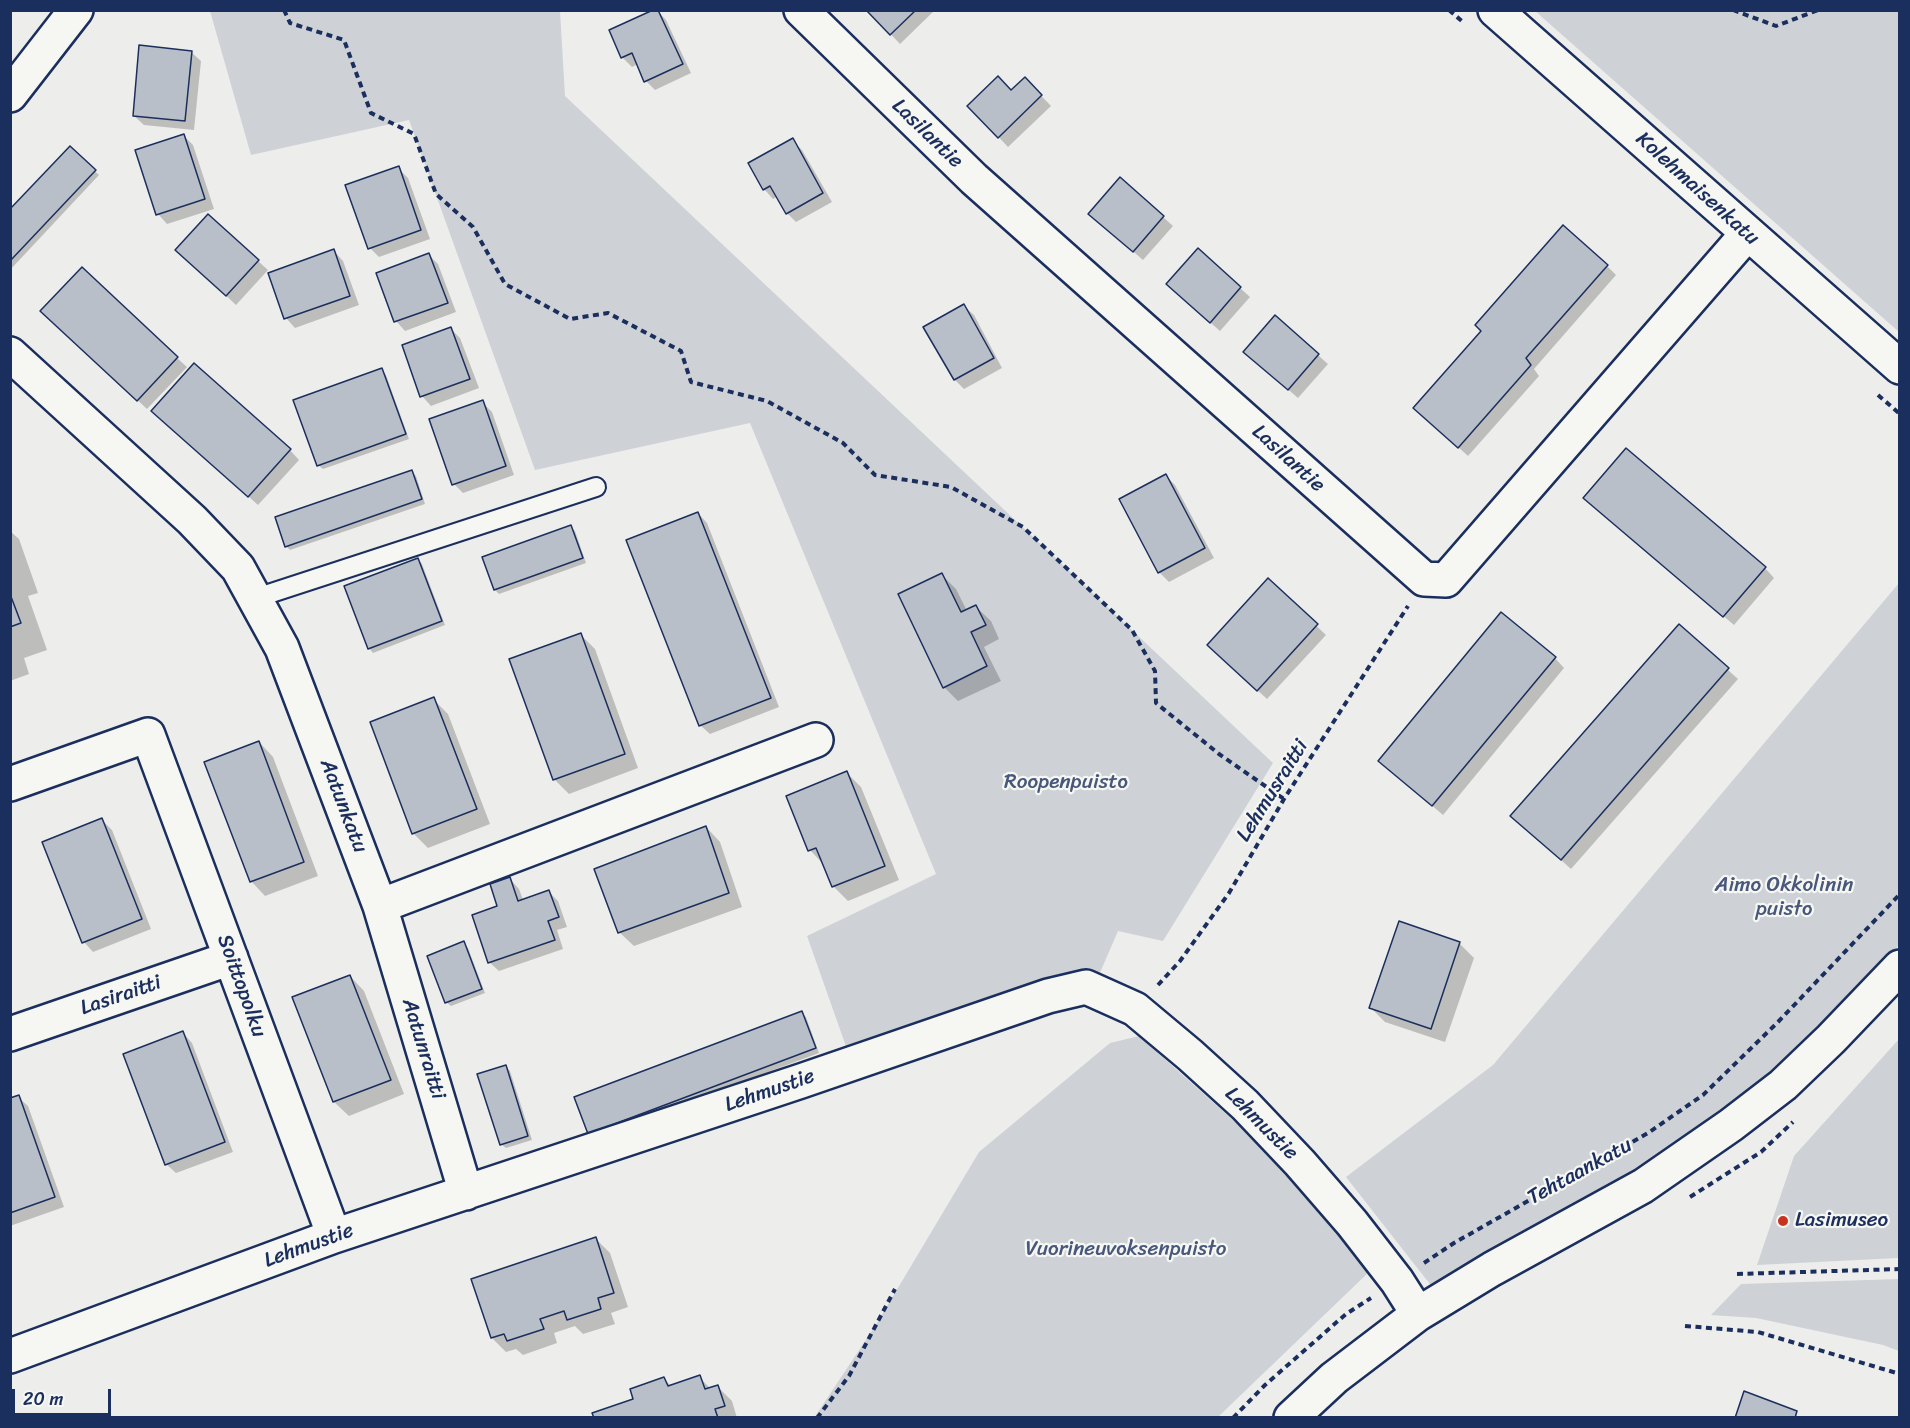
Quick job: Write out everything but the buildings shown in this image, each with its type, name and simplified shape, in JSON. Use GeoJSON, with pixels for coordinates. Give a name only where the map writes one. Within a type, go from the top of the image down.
{"type":"FeatureCollection","features":[{"type":"Feature","properties":{"kind":"street"},"geometry":{"type":"LineString","coordinates":[[10,95],[76,10]]}},
{"type":"Feature","properties":{"kind":"street","name":"Lasilantie"},"geometry":{"type":"LineString","coordinates":[[801,10],[974,179],[1424,579]]}},
{"type":"Feature","properties":{"kind":"street","name":"Kolehmaisenkatu"},"geometry":{"type":"LineString","coordinates":[[1495,10],[1899,367]]}},
{"type":"Feature","properties":{"kind":"street"},"geometry":{"type":"LineString","coordinates":[[1424,579],[1446,580],[1747,234]]}},
{"type":"Feature","properties":{"kind":"street","name":"Aatunkatu"},"geometry":{"type":"LineString","coordinates":[[10,354],[192,520],[238,568],[282,648],[380,906]]}},
{"type":"Feature","properties":{"kind":"street","name":"Soittopolku"},"geometry":{"type":"LineString","coordinates":[[10,784],[148,735],[334,1236]]}},
{"type":"Feature","properties":{"kind":"street"},"geometry":{"type":"LineString","coordinates":[[380,906],[816,740]]}},
{"type":"Feature","properties":{"kind":"street","name":"Aatunraitti"},"geometry":{"type":"LineString","coordinates":[[380,906],[466,1192]]}},
{"type":"Feature","properties":{"kind":"street","name":"Lasiraitti"},"geometry":{"type":"LineString","coordinates":[[10,1034],[231,958]]}},
{"type":"Feature","properties":{"kind":"street","name":"Tehtaankatu"},"geometry":{"type":"LineString","coordinates":[[1291,1418],[1334,1378],[1418,1314],[1492,1269],[1643,1186],[1731,1125],[1783,1085],[1831,1039],[1899,967]]}},
{"type":"Feature","properties":{"kind":"street","name":"Lehmustie"},"geometry":{"type":"LineString","coordinates":[[10,1356],[334,1236],[801,1081],[1048,996],[1086,987],[1136,1009],[1206,1069],[1300,1163],[1352,1223],[1397,1281],[1418,1314]]}},
{"type":"Feature","properties":{"kind":"lane"},"geometry":{"type":"LineString","coordinates":[[256,598],[596,487]]}},
{"type":"Feature","properties":{"kind":"path"},"geometry":{"type":"LineString","coordinates":[[284,10],[290,23],[344,40],[371,113],[414,134],[436,194],[473,227],[505,284],[570,319],[608,313],[681,351],[691,382],[767,401],[843,443],[875,475],[951,487],[1023,527],[1132,630],[1155,671],[1156,703],[1219,754],[1284,799]]}},
{"type":"Feature","properties":{"kind":"path"},"geometry":{"type":"LineString","coordinates":[[1733,10],[1776,26],[1818,10]]}},
{"type":"Feature","properties":{"kind":"path","name":"Lehmusraitti"},"geometry":{"type":"LineString","coordinates":[[1136,1009],[1180,961],[1229,893],[1284,799],[1399,623],[1424,579]]}},
{"type":"Feature","properties":{"kind":"path","name":"Tehtaankatu"},"geometry":{"type":"LineString","coordinates":[[1233,1418],[1265,1386],[1346,1314],[1454,1243],[1648,1133],[1703,1095],[1778,1022],[1899,894]]}},
{"type":"Feature","properties":{"kind":"path"},"geometry":{"type":"LineString","coordinates":[[1737,1274],[1899,1269]]}},
{"type":"Feature","properties":{"kind":"path"},"geometry":{"type":"LineString","coordinates":[[817,1418],[849,1376],[895,1289]]}},
{"type":"Feature","properties":{"kind":"path"},"geometry":{"type":"LineString","coordinates":[[1685,1326],[1758,1332],[1899,1374]]}},
{"type":"Feature","properties":{"kind":"green space","name":"Roopenpuisto"},"geometry":{"type":"Polygon","coordinates":[[[210,11],[560,11],[565,96],[1273,763],[1163,941],[1118,931],[1099,975],[849,1055],[807,936],[936,874],[750,423],[535,470],[409,120],[251,155],[210,11]]]}},
{"type":"Feature","properties":{"kind":"green space"},"geometry":{"type":"Polygon","coordinates":[[[1535,11],[1899,11],[1899,332],[1535,11]]]}},
{"type":"Feature","properties":{"kind":"green space","name":"Aimo Okkolinin puisto"},"geometry":{"type":"Polygon","coordinates":[[[1899,583],[1899,945],[1781,1072],[1639,1176],[1433,1288],[1346,1177],[1493,1065],[1899,583]]]}},
{"type":"Feature","properties":{"kind":"green space","name":"Vuorineuvoksenpuisto"},"geometry":{"type":"Polygon","coordinates":[[[1139,1036],[1291,1172],[1369,1272],[1218,1417],[814,1418],[877,1323],[979,1152],[1110,1043],[1139,1036]]]}},
{"type":"Feature","properties":{"kind":"green space"},"geometry":{"type":"Polygon","coordinates":[[[1899,1039],[1899,1258],[1757,1265],[1794,1156],[1899,1039]]]}},
{"type":"Feature","properties":{"kind":"green space"},"geometry":{"type":"Polygon","coordinates":[[[1899,1279],[1899,1351],[1883,1345],[1756,1318],[1711,1315],[1741,1284],[1899,1279]]]}},
{"type":"Feature","properties":{"kind":"place","name":"Lasimuseo"},"geometry":{"type":"Point","coordinates":[1783,1221]}}]}
